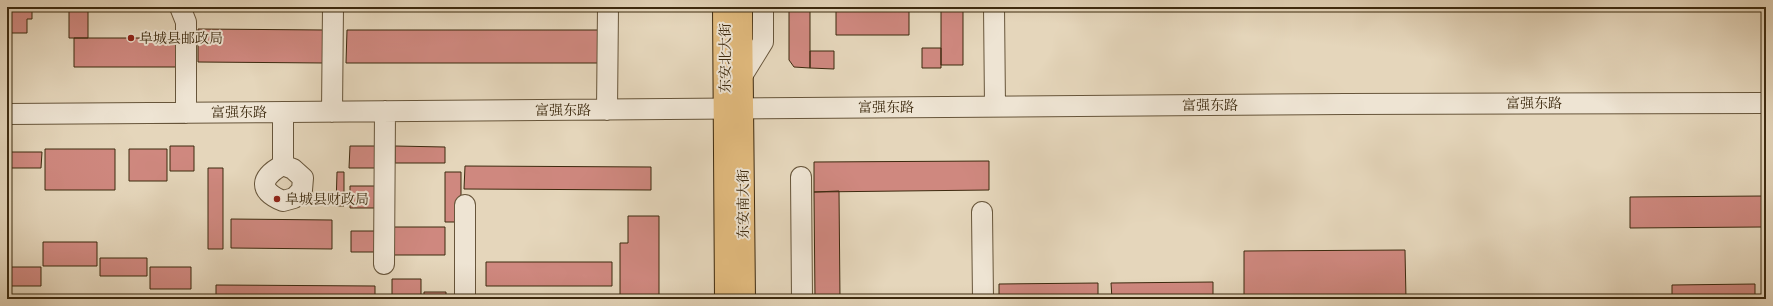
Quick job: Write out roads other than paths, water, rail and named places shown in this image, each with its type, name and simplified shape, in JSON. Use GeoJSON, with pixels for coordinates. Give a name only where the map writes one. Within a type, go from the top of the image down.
{"type":"FeatureCollection","features":[{"type":"Feature","properties":{"kind":"main road","name":"东安北大街"},"geometry":{"type":"LineString","coordinates":[[724,7],[734,108]]}},
{"type":"Feature","properties":{"kind":"main road","name":"东安北大街"},"geometry":{"type":"LineString","coordinates":[[734,108],[742,76],[742,7]]}},
{"type":"Feature","properties":{"kind":"main road","name":"东安南大街"},"geometry":{"type":"LineString","coordinates":[[726,299],[734,108]]}},
{"type":"Feature","properties":{"kind":"main road","name":"东安南大街"},"geometry":{"type":"LineString","coordinates":[[734,108],[744,299]]}},
{"type":"Feature","properties":{"kind":"street"},"geometry":{"type":"LineString","coordinates":[[180,7],[186,22],[186,113]]}},
{"type":"Feature","properties":{"kind":"street"},"geometry":{"type":"LineString","coordinates":[[332,112],[333,7]]}},
{"type":"Feature","properties":{"kind":"street"},"geometry":{"type":"LineString","coordinates":[[607,110],[608,7]]}},
{"type":"Feature","properties":{"kind":"street"},"geometry":{"type":"LineString","coordinates":[[742,76],[763,42],[763,7]]}},
{"type":"Feature","properties":{"kind":"street"},"geometry":{"type":"LineString","coordinates":[[994,7],[995,106]]}},
{"type":"Feature","properties":{"kind":"street","name":"富强东路"},"geometry":{"type":"LineString","coordinates":[[7,114],[995,106],[1766,103]]}},
{"type":"Feature","properties":{"kind":"street"},"geometry":{"type":"LineString","coordinates":[[384,264],[385,111]]}},
{"type":"Feature","properties":{"kind":"street"},"geometry":{"type":"LineString","coordinates":[[283,112],[283,165]]}},
{"type":"Feature","properties":{"kind":"street"},"geometry":{"type":"LineString","coordinates":[[801,177],[802,299]]}},
{"type":"Feature","properties":{"kind":"street"},"geometry":{"type":"LineString","coordinates":[[465,205],[465,299]]}},
{"type":"Feature","properties":{"kind":"street"},"geometry":{"type":"LineString","coordinates":[[982,212],[983,299]]}},
{"type":"Feature","properties":{"kind":"place","name":"阜城县邮政局"},"geometry":{"type":"Point","coordinates":[131,38]}},
{"type":"Feature","properties":{"kind":"place","name":"阜城县财政局"},"geometry":{"type":"Point","coordinates":[277,199]}}]}
